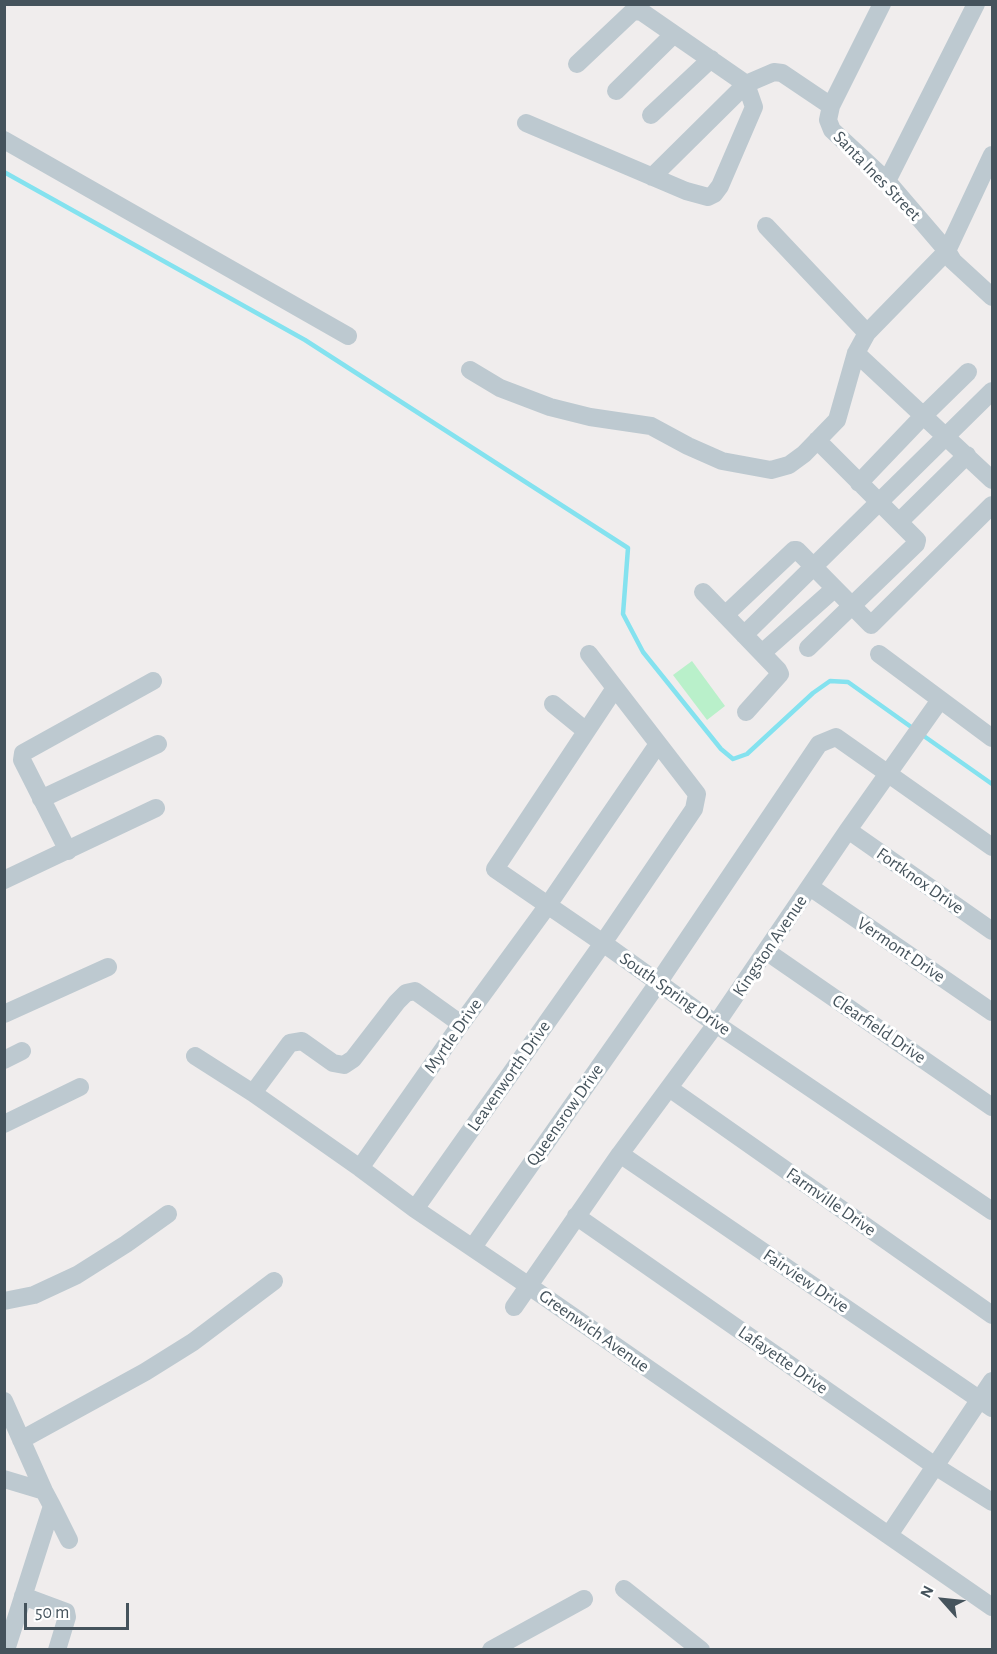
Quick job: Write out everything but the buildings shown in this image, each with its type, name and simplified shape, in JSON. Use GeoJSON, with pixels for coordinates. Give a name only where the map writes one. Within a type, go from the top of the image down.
{"type":"FeatureCollection","features":[{"type":"Feature","properties":{"kind":"street","name":"Santa Ines Street"},"geometry":{"type":"LineString","coordinates":[[882,4],[831,106],[828,120],[832,130],[887,182],[947,251],[953,261],[993,297]]}},
{"type":"Feature","properties":{"kind":"street"},"geometry":{"type":"LineString","coordinates":[[887,182],[976,4]]}},
{"type":"Feature","properties":{"kind":"street"},"geometry":{"type":"LineString","coordinates":[[526,123],[686,191],[708,197],[714,194],[720,186],[754,107],[746,84],[636,10],[577,64]]}},
{"type":"Feature","properties":{"kind":"street"},"geometry":{"type":"LineString","coordinates":[[616,91],[674,34]]}},
{"type":"Feature","properties":{"kind":"street"},"geometry":{"type":"LineString","coordinates":[[651,115],[711,60]]}},
{"type":"Feature","properties":{"kind":"street"},"geometry":{"type":"LineString","coordinates":[[652,177],[746,84],[774,72],[782,73],[831,106]]}},
{"type":"Feature","properties":{"kind":"street"},"geometry":{"type":"LineString","coordinates":[[4,140],[348,336]]}},
{"type":"Feature","properties":{"kind":"street"},"geometry":{"type":"LineString","coordinates":[[470,370],[500,388],[550,407],[590,417],[651,426],[722,461],[771,470],[789,465],[804,454],[837,420],[856,353],[867,333],[947,251],[993,155]]}},
{"type":"Feature","properties":{"kind":"street"},"geometry":{"type":"LineString","coordinates":[[766,226],[867,333]]}},
{"type":"Feature","properties":{"kind":"street"},"geometry":{"type":"LineString","coordinates":[[856,353],[993,480]]}},
{"type":"Feature","properties":{"kind":"street"},"geometry":{"type":"LineString","coordinates":[[859,483],[968,372]]}},
{"type":"Feature","properties":{"kind":"street"},"geometry":{"type":"LineString","coordinates":[[744,635],[945,435],[993,391]]}},
{"type":"Feature","properties":{"kind":"street"},"geometry":{"type":"LineString","coordinates":[[808,648],[915,544],[915,538],[817,440]]}},
{"type":"Feature","properties":{"kind":"street"},"geometry":{"type":"LineString","coordinates":[[899,522],[967,455]]}},
{"type":"Feature","properties":{"kind":"street"},"geometry":{"type":"LineString","coordinates":[[725,615],[791,551],[797,550],[871,625],[993,505]]}},
{"type":"Feature","properties":{"kind":"street"},"geometry":{"type":"LineString","coordinates":[[762,653],[834,589]]}},
{"type":"Feature","properties":{"kind":"street"},"geometry":{"type":"LineString","coordinates":[[703,592],[780,674],[746,712]]}},
{"type":"Feature","properties":{"kind":"street","name":"Leavenworth Drive"},"geometry":{"type":"LineString","coordinates":[[415,1209],[603,943],[694,809],[697,794],[589,654]]}},
{"type":"Feature","properties":{"kind":"street"},"geometry":{"type":"LineString","coordinates":[[879,654],[993,738]]}},
{"type":"Feature","properties":{"kind":"street"},"geometry":{"type":"LineString","coordinates":[[68,851],[22,760],[23,753],[153,681]]}},
{"type":"Feature","properties":{"kind":"street","name":"South Spring Drive"},"geometry":{"type":"LineString","coordinates":[[615,688],[495,869],[716,1024],[993,1210]]}},
{"type":"Feature","properties":{"kind":"street","name":"Kingston Avenue"},"geometry":{"type":"LineString","coordinates":[[514,1307],[620,1154],[716,1024],[940,700]]}},
{"type":"Feature","properties":{"kind":"street"},"geometry":{"type":"LineString","coordinates":[[553,704],[586,731]]}},
{"type":"Feature","properties":{"kind":"street","name":"Queensrow Drive"},"geometry":{"type":"LineString","coordinates":[[473,1247],[658,983],[819,744],[836,737],[888,773]]}},
{"type":"Feature","properties":{"kind":"street"},"geometry":{"type":"LineString","coordinates":[[41,800],[158,744]]}},
{"type":"Feature","properties":{"kind":"street","name":"Myrtle Drive"},"geometry":{"type":"LineString","coordinates":[[360,1168],[548,904],[658,744]]}},
{"type":"Feature","properties":{"kind":"street"},"geometry":{"type":"LineString","coordinates":[[888,773],[993,847]]}},
{"type":"Feature","properties":{"kind":"street"},"geometry":{"type":"LineString","coordinates":[[4,880],[156,808]]}},
{"type":"Feature","properties":{"kind":"street","name":"Fortknox Drive"},"geometry":{"type":"LineString","coordinates":[[848,830],[993,931]]}},
{"type":"Feature","properties":{"kind":"street","name":"Vermont Drive"},"geometry":{"type":"LineString","coordinates":[[810,887],[993,1012]]}},
{"type":"Feature","properties":{"kind":"street","name":"Clearfield Drive"},"geometry":{"type":"LineString","coordinates":[[765,951],[993,1107]]}},
{"type":"Feature","properties":{"kind":"street"},"geometry":{"type":"LineString","coordinates":[[4,1014],[108,967]]}},
{"type":"Feature","properties":{"kind":"street"},"geometry":{"type":"LineString","coordinates":[[253,1093],[290,1043],[302,1041],[333,1063],[344,1065],[353,1059],[406,993],[415,991],[461,1024]]}},
{"type":"Feature","properties":{"kind":"street"},"geometry":{"type":"LineString","coordinates":[[4,1060],[22,1051]]}},
{"type":"Feature","properties":{"kind":"street","name":"Greenwich Avenue"},"geometry":{"type":"LineString","coordinates":[[195,1056],[253,1093],[415,1209],[993,1607]]}},
{"type":"Feature","properties":{"kind":"street"},"geometry":{"type":"LineString","coordinates":[[4,1124],[80,1087]]}},
{"type":"Feature","properties":{"kind":"street","name":"Farmville Drive"},"geometry":{"type":"LineString","coordinates":[[669,1088],[993,1315]]}},
{"type":"Feature","properties":{"kind":"street","name":"Fairview Drive"},"geometry":{"type":"LineString","coordinates":[[620,1154],[986,1404]]}},
{"type":"Feature","properties":{"kind":"street"},"geometry":{"type":"LineString","coordinates":[[4,1301],[34,1296],[77,1275],[168,1214]]}},
{"type":"Feature","properties":{"kind":"street","name":"Lafayette Drive"},"geometry":{"type":"LineString","coordinates":[[576,1216],[935,1466],[993,1502]]}},
{"type":"Feature","properties":{"kind":"street"},"geometry":{"type":"LineString","coordinates":[[14,1430],[135,1377],[193,1342],[274,1281]]}},
{"type":"Feature","properties":{"kind":"street"},"geometry":{"type":"LineString","coordinates":[[889,1535],[935,1466],[986,1404],[993,1381]]}},
{"type":"Feature","properties":{"kind":"street"},"geometry":{"type":"LineString","coordinates":[[4,1401],[14,1430],[69,1540]]}},
{"type":"Feature","properties":{"kind":"street"},"geometry":{"type":"LineString","coordinates":[[5,1480],[48,1498]]}},
{"type":"Feature","properties":{"kind":"street"},"geometry":{"type":"LineString","coordinates":[[6,1650],[23,1596],[48,1498]]}},
{"type":"Feature","properties":{"kind":"street"},"geometry":{"type":"LineString","coordinates":[[624,1589],[701,1650]]}},
{"type":"Feature","properties":{"kind":"street"},"geometry":{"type":"LineString","coordinates":[[23,1596],[66,1612],[67,1617],[57,1650]]}},
{"type":"Feature","properties":{"kind":"street"},"geometry":{"type":"LineString","coordinates":[[491,1650],[584,1599]]}},
{"type":"Feature","properties":{"kind":"green space"},"geometry":{"type":"Polygon","coordinates":[[[692,661],[725,706],[707,720],[673,675],[692,661]]]}},
{"type":"Feature","properties":{"kind":"waterway"},"geometry":{"type":"LineString","coordinates":[[4,172],[305,340],[628,548],[623,614],[643,652],[721,749],[733,759],[747,754],[813,693],[830,681],[848,682],[914,729]]}},
{"type":"Feature","properties":{"kind":"waterway"},"geometry":{"type":"LineString","coordinates":[[921,734],[992,784]]}}]}
